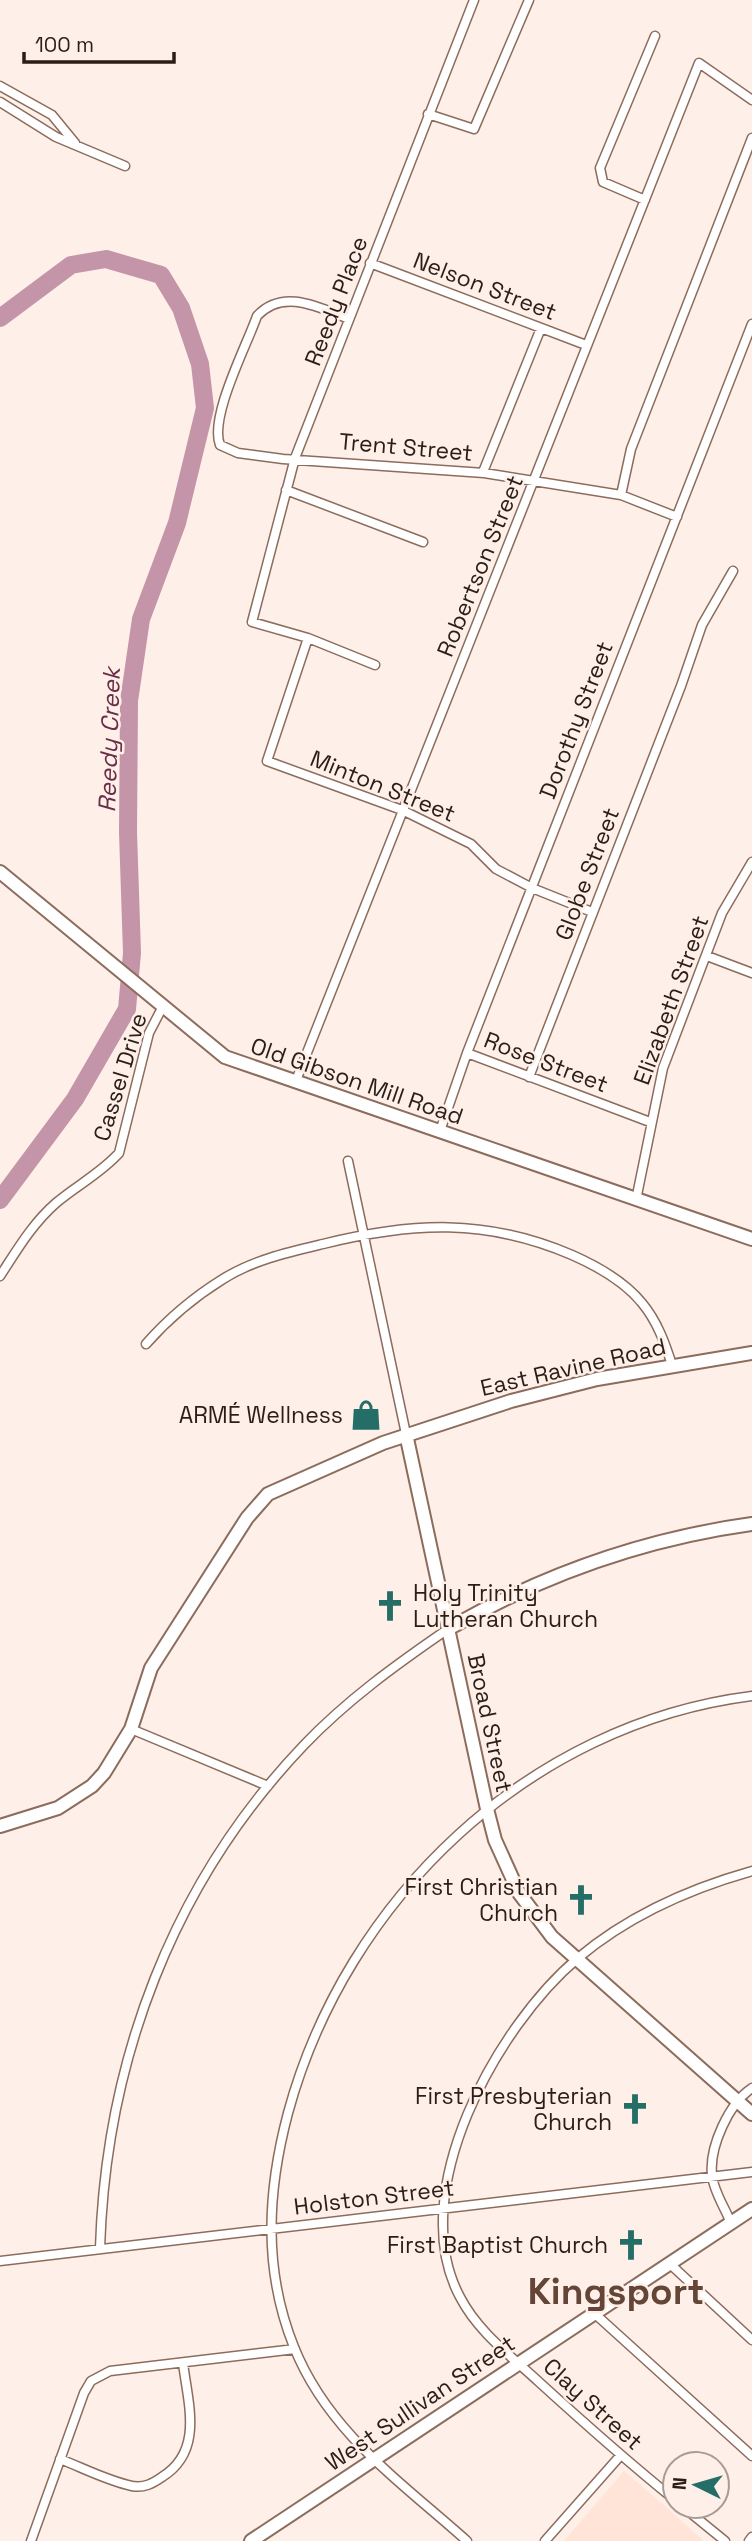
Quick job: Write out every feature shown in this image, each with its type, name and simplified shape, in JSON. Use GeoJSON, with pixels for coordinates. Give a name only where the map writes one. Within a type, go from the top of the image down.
{"type":"FeatureCollection","features":[{"type":"Feature","properties":{"kind":"street","name":"Reedy Place"},"geometry":{"type":"LineString","coordinates":[[308,638],[253,622],[286,490],[295,458],[474,0]]}},
{"type":"Feature","properties":{"kind":"street"},"geometry":{"type":"LineString","coordinates":[[428,114],[474,129],[529,0]]}},
{"type":"Feature","properties":{"kind":"street"},"geometry":{"type":"LineString","coordinates":[[645,200],[608,186],[603,182],[600,168],[654,36]]}},
{"type":"Feature","properties":{"kind":"street","name":"Robertson Street"},"geometry":{"type":"LineString","coordinates":[[295,1083],[402,810],[536,482],[586,345],[699,63],[752,100]]}},
{"type":"Feature","properties":{"kind":"street"},"geometry":{"type":"LineString","coordinates":[[0,86],[52,115],[75,143]]}},
{"type":"Feature","properties":{"kind":"street"},"geometry":{"type":"LineString","coordinates":[[0,102],[56,137],[75,143],[95,156],[125,166]]}},
{"type":"Feature","properties":{"kind":"street"},"geometry":{"type":"LineString","coordinates":[[621,495],[631,449],[752,138]]}},
{"type":"Feature","properties":{"kind":"street","name":"Nelson Street"},"geometry":{"type":"LineString","coordinates":[[370,263],[586,345]]}},
{"type":"Feature","properties":{"kind":"street","name":"Trent Street"},"geometry":{"type":"LineString","coordinates":[[349,319],[295,301],[267,305],[257,316],[223,408],[218,439],[225,449],[238,453],[483,472],[621,495],[677,517]]}},
{"type":"Feature","properties":{"kind":"street","name":"Dorothy Street"},"geometry":{"type":"LineString","coordinates":[[440,1131],[467,1053],[752,324]]}},
{"type":"Feature","properties":{"kind":"street"},"geometry":{"type":"LineString","coordinates":[[483,472],[541,328]]}},
{"type":"Feature","properties":{"kind":"street"},"geometry":{"type":"LineString","coordinates":[[286,490],[423,542]]}},
{"type":"Feature","properties":{"kind":"street","name":"Globe Street"},"geometry":{"type":"LineString","coordinates":[[529,1077],[681,686],[702,625],[733,570]]}},
{"type":"Feature","properties":{"kind":"street"},"geometry":{"type":"LineString","coordinates":[[308,638],[375,665]]}},
{"type":"Feature","properties":{"kind":"street","name":"Minton Street"},"geometry":{"type":"LineString","coordinates":[[308,638],[267,761],[402,810],[471,844],[496,869],[532,888],[592,912]]}},
{"type":"Feature","properties":{"kind":"street","name":"Elizabeth Street"},"geometry":{"type":"LineString","coordinates":[[636,1200],[663,1068],[722,913],[752,862]]}},
{"type":"Feature","properties":{"kind":"street","name":"Old Gibson Mill Road"},"geometry":{"type":"LineString","coordinates":[[0,872],[225,1057],[752,1239]]}},
{"type":"Feature","properties":{"kind":"street"},"geometry":{"type":"LineString","coordinates":[[707,956],[752,973]]}},
{"type":"Feature","properties":{"kind":"street","name":"Cassel Drive"},"geometry":{"type":"LineString","coordinates":[[0,1276],[28,1233],[53,1206],[108,1165],[119,1153],[149,1033],[162,1007]]}},
{"type":"Feature","properties":{"kind":"street","name":"Rose Street"},"geometry":{"type":"LineString","coordinates":[[467,1053],[650,1122]]}},
{"type":"Feature","properties":{"kind":"street","name":"Broad Street"},"geometry":{"type":"LineString","coordinates":[[348,1161],[495,1840],[519,1893],[546,1929],[576,1959],[752,2114]]}},
{"type":"Feature","properties":{"kind":"street"},"geometry":{"type":"LineString","coordinates":[[145,1343],[191,1301],[224,1278],[258,1262],[363,1234],[401,1227],[457,1226],[512,1233],[549,1245],[596,1267],[642,1302],[661,1332],[672,1365]]}},
{"type":"Feature","properties":{"kind":"street","name":"East Ravine Road"},"geometry":{"type":"LineString","coordinates":[[0,1826],[58,1808],[92,1786],[115,1759],[131,1729],[151,1668],[257,1505],[268,1494],[299,1478],[406,1434],[542,1392],[672,1365],[752,1353]]}},
{"type":"Feature","properties":{"kind":"street"},"geometry":{"type":"LineString","coordinates":[[100,2248],[102,2190],[110,2129],[137,2021],[183,1916],[233,1833],[268,1786],[349,1704],[448,1629],[505,1597],[569,1569],[653,1542],[752,1524]]}},
{"type":"Feature","properties":{"kind":"street"},"geometry":{"type":"LineString","coordinates":[[467,2541],[372,2460],[328,2409],[295,2349],[276,2292],[269,2229],[276,2167],[292,2099],[314,2036],[337,1989],[370,1933],[407,1884],[487,1809],[543,1771],[623,1731],[689,1709],[752,1696]]}},
{"type":"Feature","properties":{"kind":"street"},"geometry":{"type":"LineString","coordinates":[[131,1729],[268,1786]]}},
{"type":"Feature","properties":{"kind":"street","name":"Clay Street"},"geometry":{"type":"LineString","coordinates":[[661,2489],[620,2456],[484,2331],[460,2298],[446,2263],[442,2229],[444,2208],[459,2140],[492,2064],[527,2011],[576,1959],[612,1932],[655,1906],[700,1887],[752,1871]]}},
{"type":"Feature","properties":{"kind":"street"},"geometry":{"type":"LineString","coordinates":[[730,2221],[712,2175],[719,2135],[737,2101],[752,2088]]}},
{"type":"Feature","properties":{"kind":"street","name":"Holston Street"},"geometry":{"type":"LineString","coordinates":[[0,2261],[752,2172]]}},
{"type":"Feature","properties":{"kind":"street","name":"West Sullivan Street"},"geometry":{"type":"LineString","coordinates":[[251,2541],[752,2208]]}},
{"type":"Feature","properties":{"kind":"street"},"geometry":{"type":"LineString","coordinates":[[669,2263],[752,2340]]}},
{"type":"Feature","properties":{"kind":"street"},"geometry":{"type":"LineString","coordinates":[[594,2313],[752,2456]]}},
{"type":"Feature","properties":{"kind":"street"},"geometry":{"type":"LineString","coordinates":[[31,2541],[91,2381],[110,2371],[295,2349]]}},
{"type":"Feature","properties":{"kind":"street"},"geometry":{"type":"LineString","coordinates":[[60,2459],[130,2485],[153,2483],[170,2473],[182,2461],[191,2443],[183,2363]]}},
{"type":"Feature","properties":{"kind":"street"},"geometry":{"type":"LineString","coordinates":[[545,2541],[620,2456]]}},
{"type":"Feature","properties":{"kind":"street"},"geometry":{"type":"LineString","coordinates":[[700,2520],[726,2541]]}},
{"type":"Feature","properties":{"kind":"shaded area"},"geometry":{"type":"Polygon","coordinates":[[[624,2471],[661,2503],[661,2520],[680,2520],[704,2541],[564,2541],[624,2471]]]}},
{"type":"Feature","properties":{"kind":"waterway","name":"Reedy Creek"},"geometry":{"type":"LineString","coordinates":[[0,318],[71,265],[106,259],[161,275],[181,308],[200,364],[205,408],[177,523],[141,619],[129,701],[128,832],[132,953],[127,1009],[75,1099],[0,1200]]}},
{"type":"Feature","properties":{"kind":"place","name":"ARMÉ Wellness"},"geometry":{"type":"Point","coordinates":[366,1415]}},
{"type":"Feature","properties":{"kind":"place","name":"Holy Trinity Lutheran Church"},"geometry":{"type":"Point","coordinates":[390,1606]}},
{"type":"Feature","properties":{"kind":"place","name":"First Christian Church"},"geometry":{"type":"Point","coordinates":[581,1900]}},
{"type":"Feature","properties":{"kind":"place","name":"First Presbyterian Church"},"geometry":{"type":"Point","coordinates":[635,2109]}},
{"type":"Feature","properties":{"kind":"place","name":"First Baptist Church"},"geometry":{"type":"Point","coordinates":[631,2245]}},
{"type":"Feature","properties":{"kind":"district","name":"Kingsport"},"geometry":{"type":"Point","coordinates":[616,2291]}}]}
